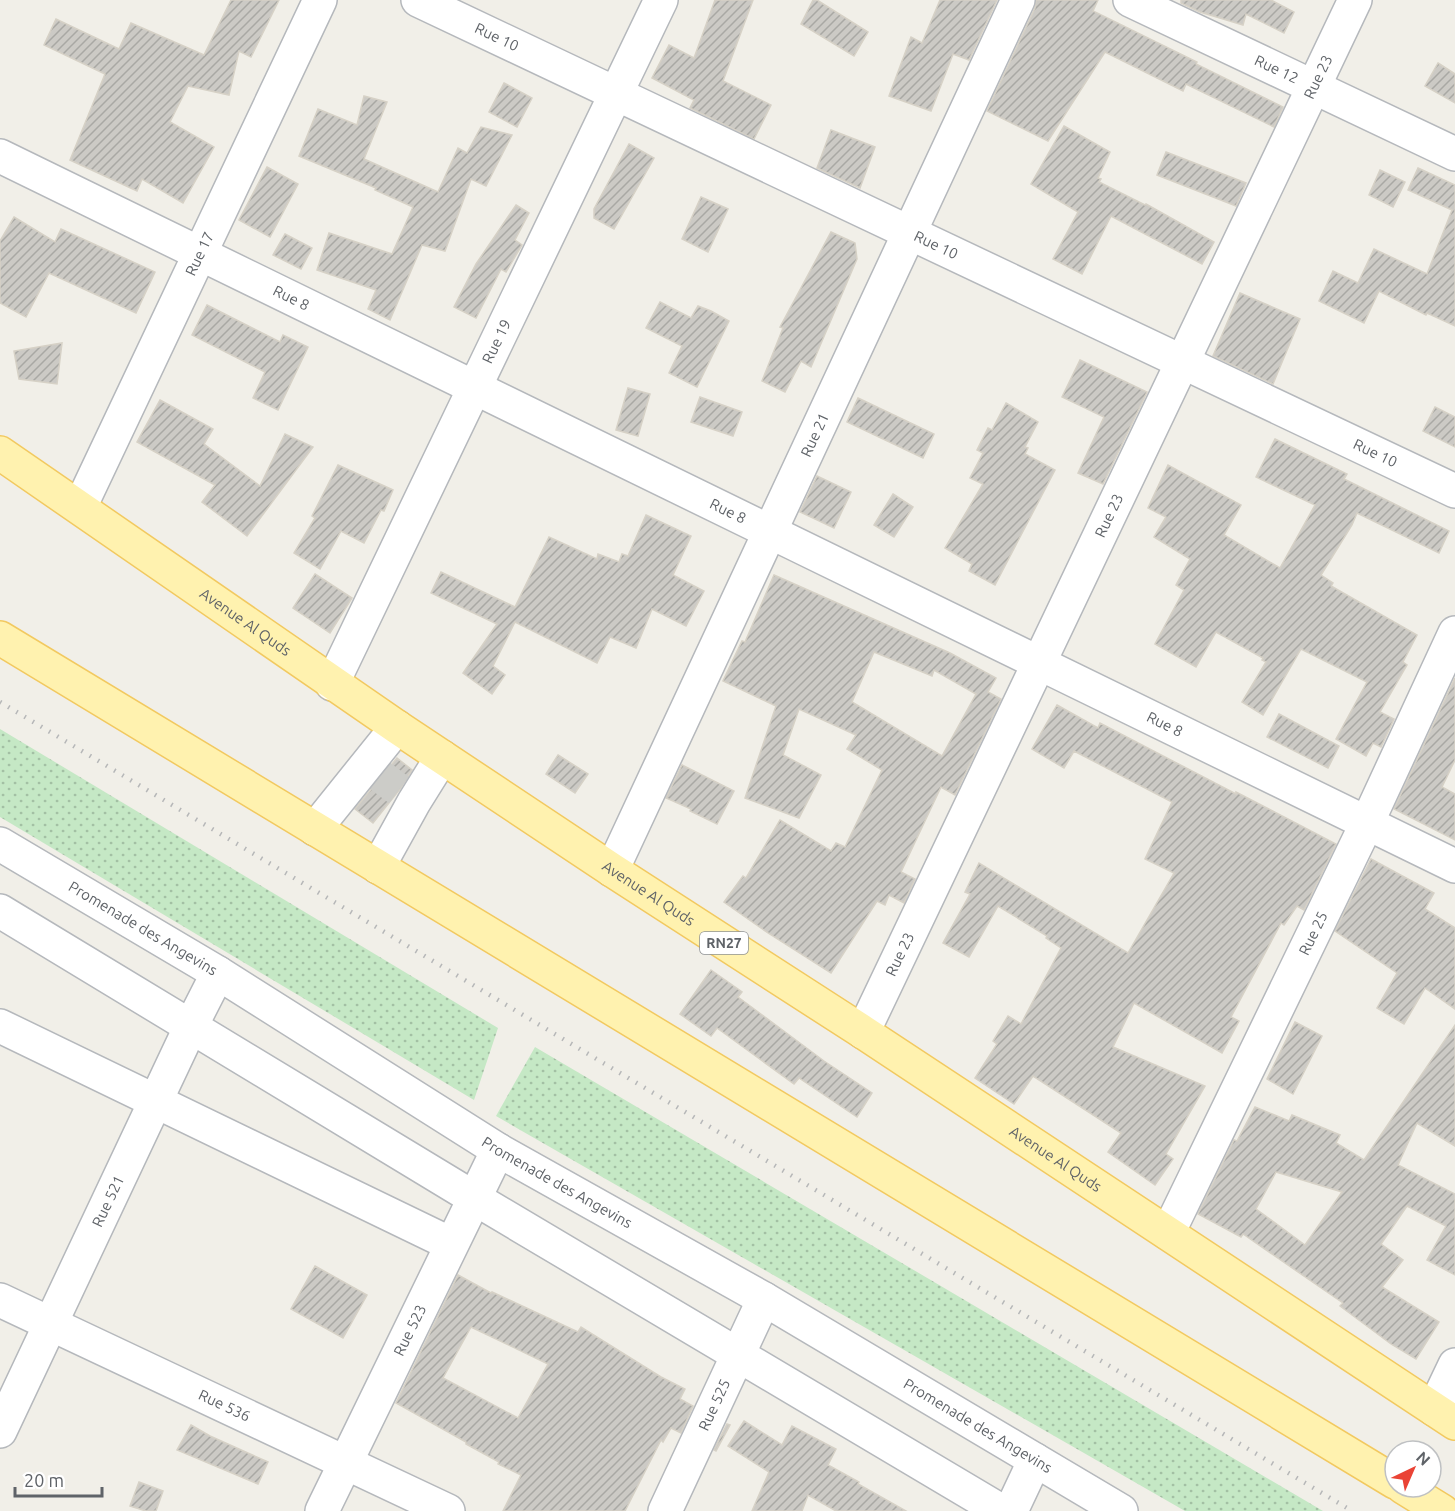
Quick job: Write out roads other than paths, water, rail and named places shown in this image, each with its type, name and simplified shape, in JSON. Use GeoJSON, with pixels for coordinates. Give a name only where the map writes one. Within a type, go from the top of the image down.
{"type":"FeatureCollection","features":[{"type":"Feature","properties":{"kind":"main road","name":"Avenue Al Quds"},"geometry":{"type":"LineString","coordinates":[[0,453],[397,728],[1445,1416]]}},
{"type":"Feature","properties":{"kind":"main road"},"geometry":{"type":"LineString","coordinates":[[0,638],[1383,1475]]}},
{"type":"Feature","properties":{"kind":"main road"},"geometry":{"type":"LineString","coordinates":[[1422,1499],[1442,1511]]}},
{"type":"Feature","properties":{"kind":"street","name":"Rue 17"},"geometry":{"type":"LineString","coordinates":[[80,507],[320,0]]}},
{"type":"Feature","properties":{"kind":"street","name":"Rue 10"},"geometry":{"type":"LineString","coordinates":[[418,0],[1455,491]]}},
{"type":"Feature","properties":{"kind":"street","name":"Rue 19"},"geometry":{"type":"LineString","coordinates":[[332,684],[661,0]]}},
{"type":"Feature","properties":{"kind":"street","name":"Rue 21"},"geometry":{"type":"LineString","coordinates":[[612,870],[1018,0]]}},
{"type":"Feature","properties":{"kind":"street","name":"Rue 12"},"geometry":{"type":"LineString","coordinates":[[1130,0],[1455,154]]}},
{"type":"Feature","properties":{"kind":"street","name":"Rue 23"},"geometry":{"type":"LineString","coordinates":[[863,1032],[1355,0]]}},
{"type":"Feature","properties":{"kind":"street","name":"Rue 8"},"geometry":{"type":"LineString","coordinates":[[0,156],[1455,866]]}},
{"type":"Feature","properties":{"kind":"street","name":"Rue 25"},"geometry":{"type":"LineString","coordinates":[[1168,1233],[1367,823],[1455,633]]}},
{"type":"Feature","properties":{"kind":"street"},"geometry":{"type":"LineString","coordinates":[[378,867],[397,728]]}},
{"type":"Feature","properties":{"kind":"street"},"geometry":{"type":"LineString","coordinates":[[315,829],[389,782],[442,757]]}},
{"type":"Feature","properties":{"kind":"street","name":"Promenade des Angevins"},"geometry":{"type":"LineString","coordinates":[[0,844],[218,973],[498,1150],[764,1299],[1121,1511]]}},
{"type":"Feature","properties":{"kind":"street"},"geometry":{"type":"LineString","coordinates":[[0,911],[474,1198],[1001,1511]]}},
{"type":"Feature","properties":{"kind":"street","name":"Rue 521"},"geometry":{"type":"LineString","coordinates":[[0,1431],[218,973]]}},
{"type":"Feature","properties":{"kind":"street"},"geometry":{"type":"LineString","coordinates":[[0,1026],[451,1244]]}},
{"type":"Feature","properties":{"kind":"street","name":"Rue 523"},"geometry":{"type":"LineString","coordinates":[[322,1511],[498,1150]]}},
{"type":"Feature","properties":{"kind":"street","name":"Rue 525"},"geometry":{"type":"LineString","coordinates":[[665,1511],[764,1299]]}},
{"type":"Feature","properties":{"kind":"street","name":"Rue 536"},"geometry":{"type":"LineString","coordinates":[[0,1300],[448,1511]]}},
{"type":"Feature","properties":{"kind":"street"},"geometry":{"type":"LineString","coordinates":[[1445,1416],[1455,1365]]}},
{"type":"Feature","properties":{"kind":"street"},"geometry":{"type":"LineString","coordinates":[[1011,1511],[1035,1460]]}},
{"type":"Feature","properties":{"kind":"tunnel"},"geometry":{"type":"LineString","coordinates":[[375,772],[399,790]]}},
{"type":"Feature","properties":{"kind":"railway"},"geometry":{"type":"LineString","coordinates":[[0,702],[1352,1511]]}}]}
